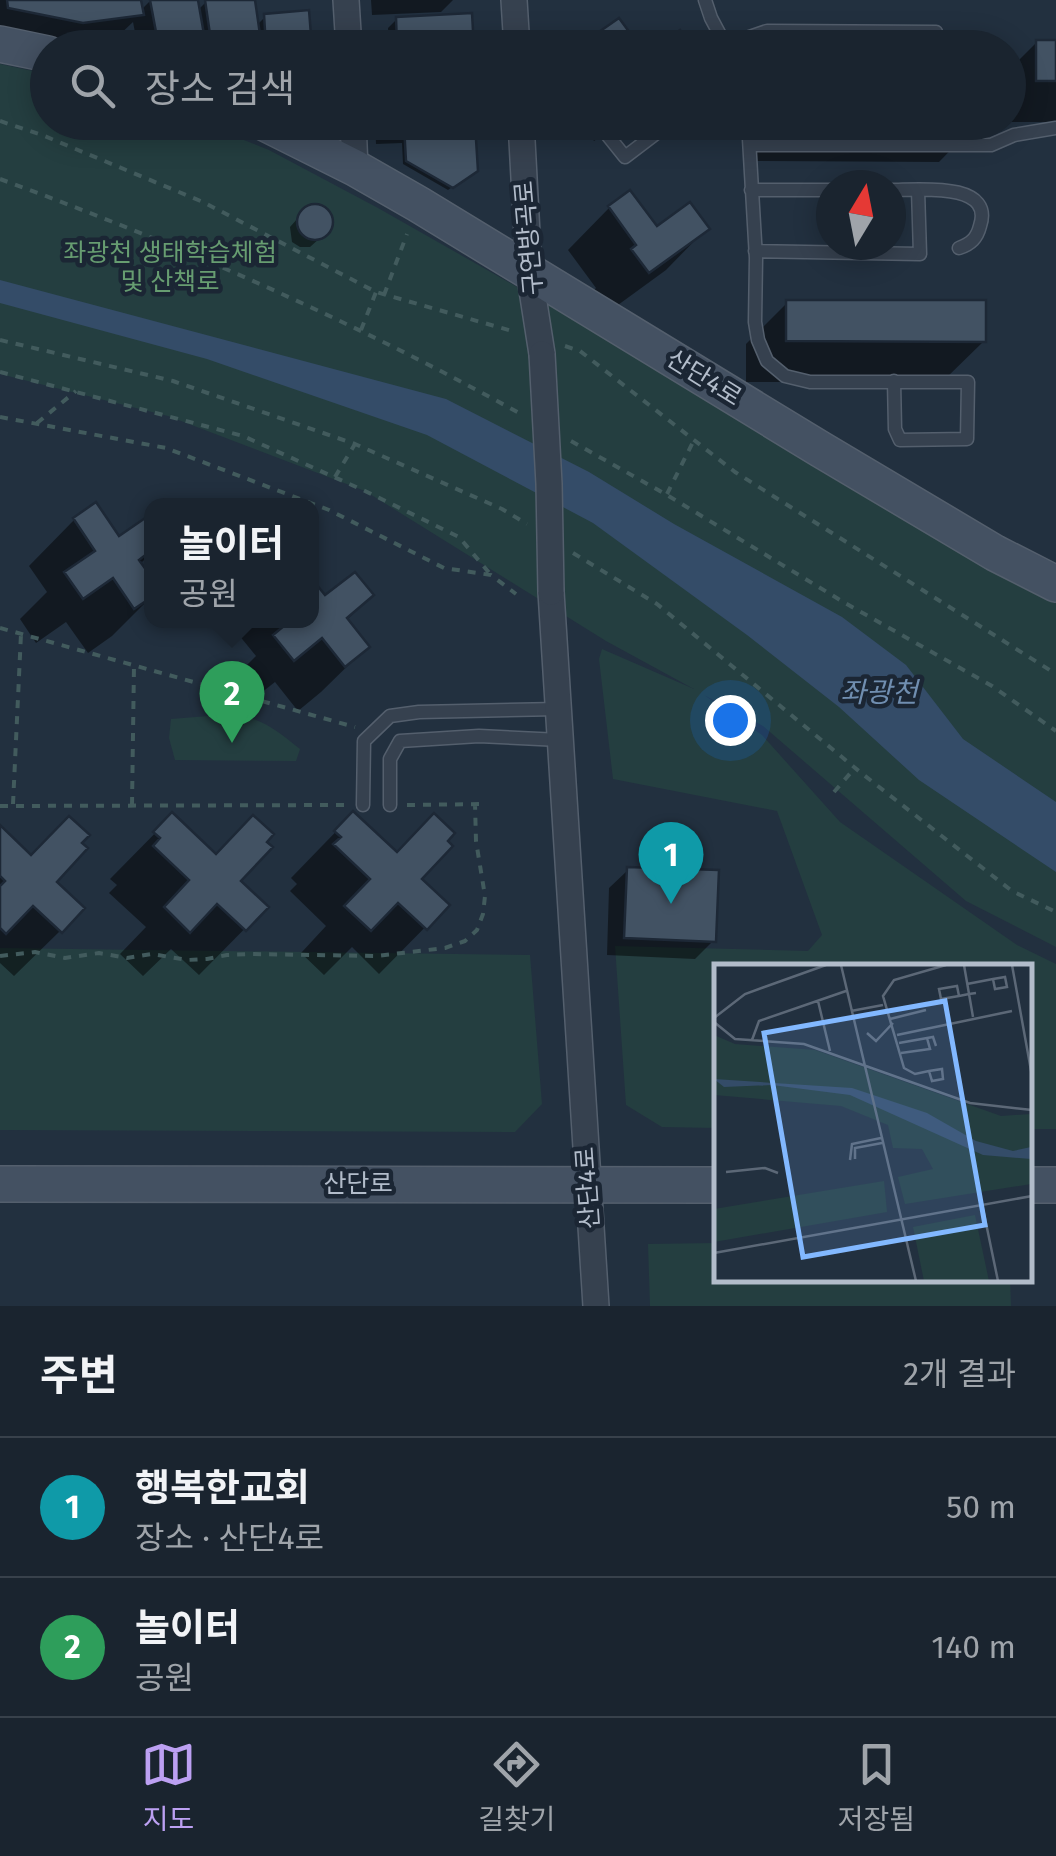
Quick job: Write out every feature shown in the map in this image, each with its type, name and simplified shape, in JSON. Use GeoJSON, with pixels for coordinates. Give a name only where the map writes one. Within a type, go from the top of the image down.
{"type":"FeatureCollection","features":[{"type":"Feature","properties":{"kind":"street"},"geometry":{"type":"LineString","coordinates":[[346,0],[347,30]]}},
{"type":"Feature","properties":{"kind":"street"},"geometry":{"type":"LineString","coordinates":[[514,0],[516,30]]}},
{"type":"Feature","properties":{"kind":"street"},"geometry":{"type":"LineString","coordinates":[[0,44],[30,50]]}},
{"type":"Feature","properties":{"kind":"street","name":"산단4로"},"geometry":{"type":"LineString","coordinates":[[299,140],[418,204],[820,450],[995,553],[1056,584]]}},
{"type":"Feature","properties":{"kind":"street"},"geometry":{"type":"LineString","coordinates":[[353,140],[355,168]]}},
{"type":"Feature","properties":{"kind":"street","name":"구연방곡로"},"geometry":{"type":"LineString","coordinates":[[522,140],[529,271],[540,346],[551,592]]}},
{"type":"Feature","properties":{"kind":"street","name":"산단4로"},"geometry":{"type":"LineString","coordinates":[[551,592],[596,1306]]}},
{"type":"Feature","properties":{"kind":"street","name":"산단로"},"geometry":{"type":"LineString","coordinates":[[0,1184],[714,1185]]}},
{"type":"Feature","properties":{"kind":"lane"},"geometry":{"type":"LineString","coordinates":[[705,0],[718,30]]}},
{"type":"Feature","properties":{"kind":"lane"},"geometry":{"type":"LineString","coordinates":[[1026,133],[1056,128]]}},
{"type":"Feature","properties":{"kind":"lane"},"geometry":{"type":"LineString","coordinates":[[611,140],[625,157],[648,140]]}},
{"type":"Feature","properties":{"kind":"lane"},"geometry":{"type":"LineString","coordinates":[[750,140],[755,322],[766,361],[785,376],[810,382],[894,381],[968,382],[967,439],[900,440],[895,429],[894,381]]}},
{"type":"Feature","properties":{"kind":"lane"},"geometry":{"type":"LineString","coordinates":[[750,144],[991,145],[1002,140]]}},
{"type":"Feature","properties":{"kind":"lane"},"geometry":{"type":"LineString","coordinates":[[752,190],[816,190]]}},
{"type":"Feature","properties":{"kind":"lane"},"geometry":{"type":"LineString","coordinates":[[906,190],[953,190],[979,205],[983,218],[978,233],[969,244],[959,248]]}},
{"type":"Feature","properties":{"kind":"lane"},"geometry":{"type":"LineString","coordinates":[[755,251],[920,254],[918,190]]}},
{"type":"Feature","properties":{"kind":"lane"},"geometry":{"type":"LineString","coordinates":[[363,805],[364,741],[390,716],[558,709]]}},
{"type":"Feature","properties":{"kind":"lane"},"geometry":{"type":"LineString","coordinates":[[390,805],[390,759],[400,741],[479,736],[560,740]]}},
{"type":"Feature","properties":{"kind":"path"},"geometry":{"type":"LineString","coordinates":[[0,121],[30,131]]}},
{"type":"Feature","properties":{"kind":"path"},"geometry":{"type":"LineString","coordinates":[[54,140],[202,202],[376,292],[540,346],[580,350],[750,482],[1056,674]]}},
{"type":"Feature","properties":{"kind":"path"},"geometry":{"type":"LineString","coordinates":[[384,295],[418,204]]}},
{"type":"Feature","properties":{"kind":"path"},"geometry":{"type":"LineString","coordinates":[[361,330],[376,292]]}},
{"type":"Feature","properties":{"kind":"path"},"geometry":{"type":"LineString","coordinates":[[0,340],[174,381],[355,444],[502,509],[531,527]]}},
{"type":"Feature","properties":{"kind":"path"},"geometry":{"type":"LineString","coordinates":[[0,372],[243,436],[459,538],[491,574],[516,594]]}},
{"type":"Feature","properties":{"kind":"path"},"geometry":{"type":"LineString","coordinates":[[36,424],[76,391]]}},
{"type":"Feature","properties":{"kind":"path"},"geometry":{"type":"LineString","coordinates":[[0,416],[166,448],[297,498]]}},
{"type":"Feature","properties":{"kind":"path"},"geometry":{"type":"LineString","coordinates":[[667,494],[694,440]]}},
{"type":"Feature","properties":{"kind":"path"},"geometry":{"type":"LineString","coordinates":[[335,477],[355,444]]}},
{"type":"Feature","properties":{"kind":"path"},"geometry":{"type":"LineString","coordinates":[[319,506],[444,568],[491,574]]}},
{"type":"Feature","properties":{"kind":"path"},"geometry":{"type":"LineString","coordinates":[[561,545],[657,604],[855,768],[1012,891],[1056,912]]}},
{"type":"Feature","properties":{"kind":"path"},"geometry":{"type":"LineString","coordinates":[[0,628],[374,732]]}},
{"type":"Feature","properties":{"kind":"path"},"geometry":{"type":"LineString","coordinates":[[13,806],[21,634]]}},
{"type":"Feature","properties":{"kind":"path"},"geometry":{"type":"LineString","coordinates":[[132,805],[134,665]]}},
{"type":"Feature","properties":{"kind":"path"},"geometry":{"type":"LineString","coordinates":[[834,792],[855,768]]}},
{"type":"Feature","properties":{"kind":"path"},"geometry":{"type":"LineString","coordinates":[[0,956],[35,952],[65,958],[99,953],[128,958],[152,954],[187,960],[251,954],[376,956],[445,948],[465,941],[477,930],[484,914],[474,804]]}},
{"type":"Feature","properties":{"kind":"path"},"geometry":{"type":"LineString","coordinates":[[390,805],[487,804]]}},
{"type":"Feature","properties":{"kind":"path"},"geometry":{"type":"LineString","coordinates":[[0,806],[363,805]]}},
{"type":"Feature","properties":{"kind":"green space","name":"좌광천 생태학습체험 및 산책로"},"geometry":{"type":"Polygon","coordinates":[[[0,64],[30,70],[30,140],[244,140],[269,150],[679,379],[825,474],[1056,600],[1056,947],[966,901],[763,726],[704,695],[762,735],[840,822],[1017,945],[1056,964],[1056,1129],[1031,1129],[1031,964],[714,964],[714,1128],[662,1127],[626,1105],[615,946],[808,951],[822,935],[777,811],[613,779],[599,659],[602,649],[694,689],[606,641],[365,491],[168,416],[0,374],[0,64]]]}},
{"type":"Feature","properties":{"kind":"green space"},"geometry":{"type":"Polygon","coordinates":[[[233,714],[261,722],[284,736],[300,749],[296,761],[175,760],[169,738],[171,719],[233,714]]]}},
{"type":"Feature","properties":{"kind":"green space"},"geometry":{"type":"Polygon","coordinates":[[[0,948],[530,955],[542,1104],[515,1132],[0,1130],[0,948]]]}},
{"type":"Feature","properties":{"kind":"green space"},"geometry":{"type":"Polygon","coordinates":[[[714,1243],[714,1281],[1010,1281],[1011,1306],[650,1306],[648,1244],[714,1243]]]}},
{"type":"Feature","properties":{"kind":"water","name":"좌광천"},"geometry":{"type":"Polygon","coordinates":[[[0,280],[446,399],[589,472],[842,617],[906,665],[963,739],[1056,802],[1056,872],[919,780],[839,707],[593,523],[427,435],[207,359],[0,303],[0,280]]]}},
{"type":"Feature","properties":{"kind":"building"},"geometry":{"type":"Polygon","coordinates":[[[7,0],[141,0],[144,15],[83,23],[8,8],[7,0]]]}},
{"type":"Feature","properties":{"kind":"building"},"geometry":{"type":"Polygon","coordinates":[[[150,0],[198,0],[203,30],[156,30],[150,0]]]}},
{"type":"Feature","properties":{"kind":"building"},"geometry":{"type":"Polygon","coordinates":[[[205,0],[255,0],[259,30],[209,30],[205,0]]]}},
{"type":"Feature","properties":{"kind":"building"},"geometry":{"type":"Polygon","coordinates":[[[309,10],[311,30],[265,30],[264,14],[309,10]]]}},
{"type":"Feature","properties":{"kind":"building"},"geometry":{"type":"Polygon","coordinates":[[[472,13],[473,30],[396,30],[396,17],[472,13]]]}},
{"type":"Feature","properties":{"kind":"building"},"geometry":{"type":"Polygon","coordinates":[[[619,18],[628,30],[602,30],[619,18]]]}},
{"type":"Feature","properties":{"kind":"building"},"geometry":{"type":"Polygon","coordinates":[[[1036,40],[1056,40],[1056,81],[1036,81],[1036,40]]]}},
{"type":"Feature","properties":{"kind":"building"},"geometry":{"type":"Polygon","coordinates":[[[405,140],[476,140],[478,171],[453,188],[406,161],[405,140]]]}},
{"type":"Feature","properties":{"kind":"building"},"geometry":{"type":"Polygon","coordinates":[[[630,190],[657,226],[690,202],[710,229],[649,273],[631,249],[636,245],[608,206],[630,190]]]}},
{"type":"Feature","properties":{"kind":"building"},"geometry":{"type":"Polygon","coordinates":[[[315,204],[328,209],[333,222],[328,235],[315,240],[302,235],[297,222],[302,209],[315,204]]]}},
{"type":"Feature","properties":{"kind":"building"},"geometry":{"type":"Polygon","coordinates":[[[786,300],[986,300],[986,342],[786,341],[786,300]]]}},
{"type":"Feature","properties":{"kind":"building"},"geometry":{"type":"Polygon","coordinates":[[[96,502],[119,536],[144,519],[144,556],[139,560],[144,567],[144,602],[134,609],[113,578],[83,599],[64,572],[95,551],[73,518],[96,502]]]}},
{"type":"Feature","properties":{"kind":"building"},"geometry":{"type":"Polygon","coordinates":[[[355,572],[374,595],[347,618],[370,647],[345,667],[322,638],[294,661],[273,635],[281,628],[319,628],[319,588],[325,595],[355,572]]]}},
{"type":"Feature","properties":{"kind":"building"},"geometry":{"type":"Polygon","coordinates":[[[353,811],[397,852],[434,813],[455,833],[448,841],[453,846],[422,879],[450,905],[427,930],[398,903],[371,931],[344,906],[370,879],[333,844],[341,837],[334,831],[353,811]]]}},
{"type":"Feature","properties":{"kind":"building"},"geometry":{"type":"Polygon","coordinates":[[[172,812],[216,854],[253,815],[274,834],[267,842],[273,847],[241,881],[269,907],[246,931],[217,904],[190,933],[164,907],[189,880],[153,846],[160,838],[153,832],[172,812]]]}},
{"type":"Feature","properties":{"kind":"building"},"geometry":{"type":"Polygon","coordinates":[[[69,816],[90,835],[82,843],[88,848],[57,882],[85,908],[62,933],[33,906],[6,934],[0,928],[0,886],[5,881],[0,876],[0,825],[31,855],[69,816]]]}},
{"type":"Feature","properties":{"kind":"building"},"geometry":{"type":"Polygon","coordinates":[[[627,867],[719,870],[716,942],[624,938],[627,867]]]}},
{"type":"Feature","properties":{"kind":"place","name":"놀이터"},"geometry":{"type":"Point","coordinates":[232,743]}},
{"type":"Feature","properties":{"kind":"place","name":"행복한교회"},"geometry":{"type":"Point","coordinates":[671,904]}}]}
